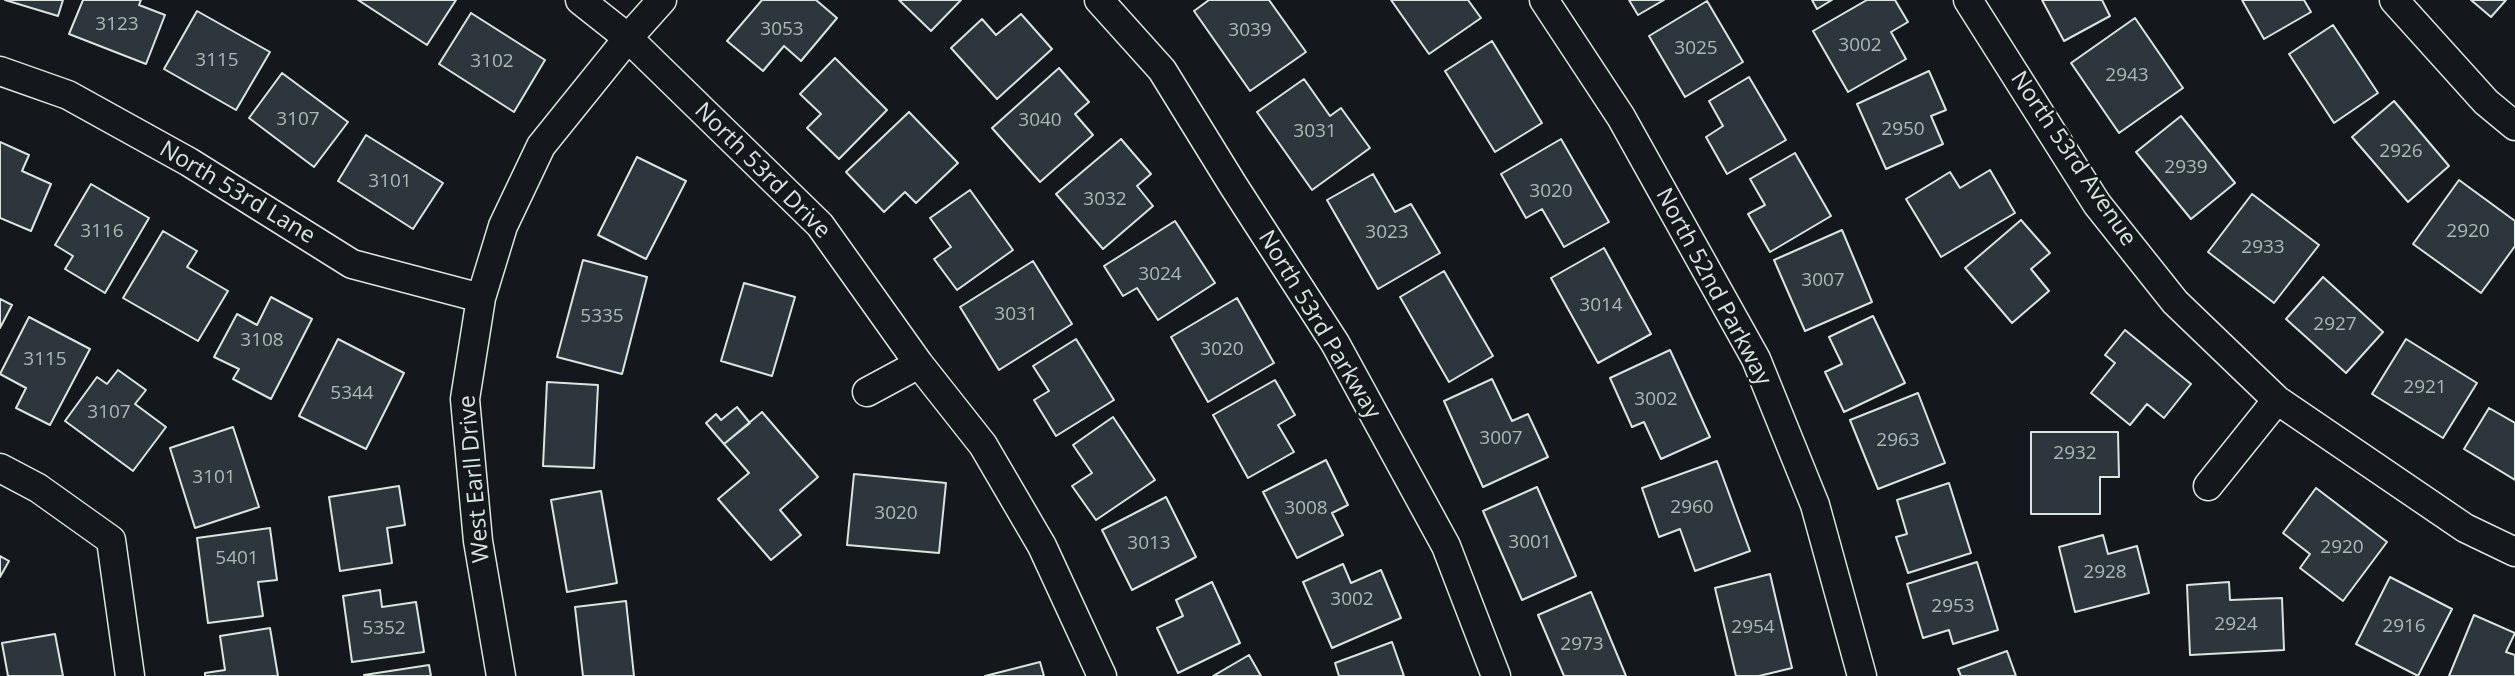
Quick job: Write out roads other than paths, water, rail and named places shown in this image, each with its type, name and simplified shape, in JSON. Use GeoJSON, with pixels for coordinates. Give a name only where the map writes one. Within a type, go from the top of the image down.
{"type":"FeatureCollection","features":[{"type":"Feature","properties":{"kind":"street","name":"North 53rd Drive"},"geometry":{"type":"LineString","coordinates":[[580,0],[628,38],[820,225],[919,364],[983,445],[1042,546],[1102,676]]}},
{"type":"Feature","properties":{"kind":"street","name":"West Earll Drive"},"geometry":{"type":"LineString","coordinates":[[501,676],[478,541],[465,399],[481,298],[503,226],[541,146],[662,0]]}},
{"type":"Feature","properties":{"kind":"street","name":"North 53rd Parkway"},"geometry":{"type":"LineString","coordinates":[[1099,0],[1162,70],[1335,343],[1446,546],[1496,676]]}},
{"type":"Feature","properties":{"kind":"street","name":"North 52nd Parkway"},"geometry":{"type":"LineString","coordinates":[[1544,0],[1621,117],[1756,359],[1815,505],[1862,676]]}},
{"type":"Feature","properties":{"kind":"street","name":"North 53rd Avenue"},"geometry":{"type":"LineString","coordinates":[[1968,0],[2097,204],[2175,302],[2277,400],[2465,528],[2515,552]]}},
{"type":"Feature","properties":{"kind":"street"},"geometry":{"type":"LineString","coordinates":[[2394,0],[2486,102],[2515,126]]}},
{"type":"Feature","properties":{"kind":"street","name":"North 53rd Lane"},"geometry":{"type":"LineString","coordinates":[[0,71],[68,95],[189,162],[352,264],[481,298]]}},
{"type":"Feature","properties":{"kind":"street"},"geometry":{"type":"LineString","coordinates":[[867,393],[919,364]]}},
{"type":"Feature","properties":{"kind":"street"},"geometry":{"type":"LineString","coordinates":[[2208,486],[2277,400]]}},
{"type":"Feature","properties":{"kind":"street"},"geometry":{"type":"LineString","coordinates":[[0,468],[38,488],[111,540],[130,676]]}}]}
